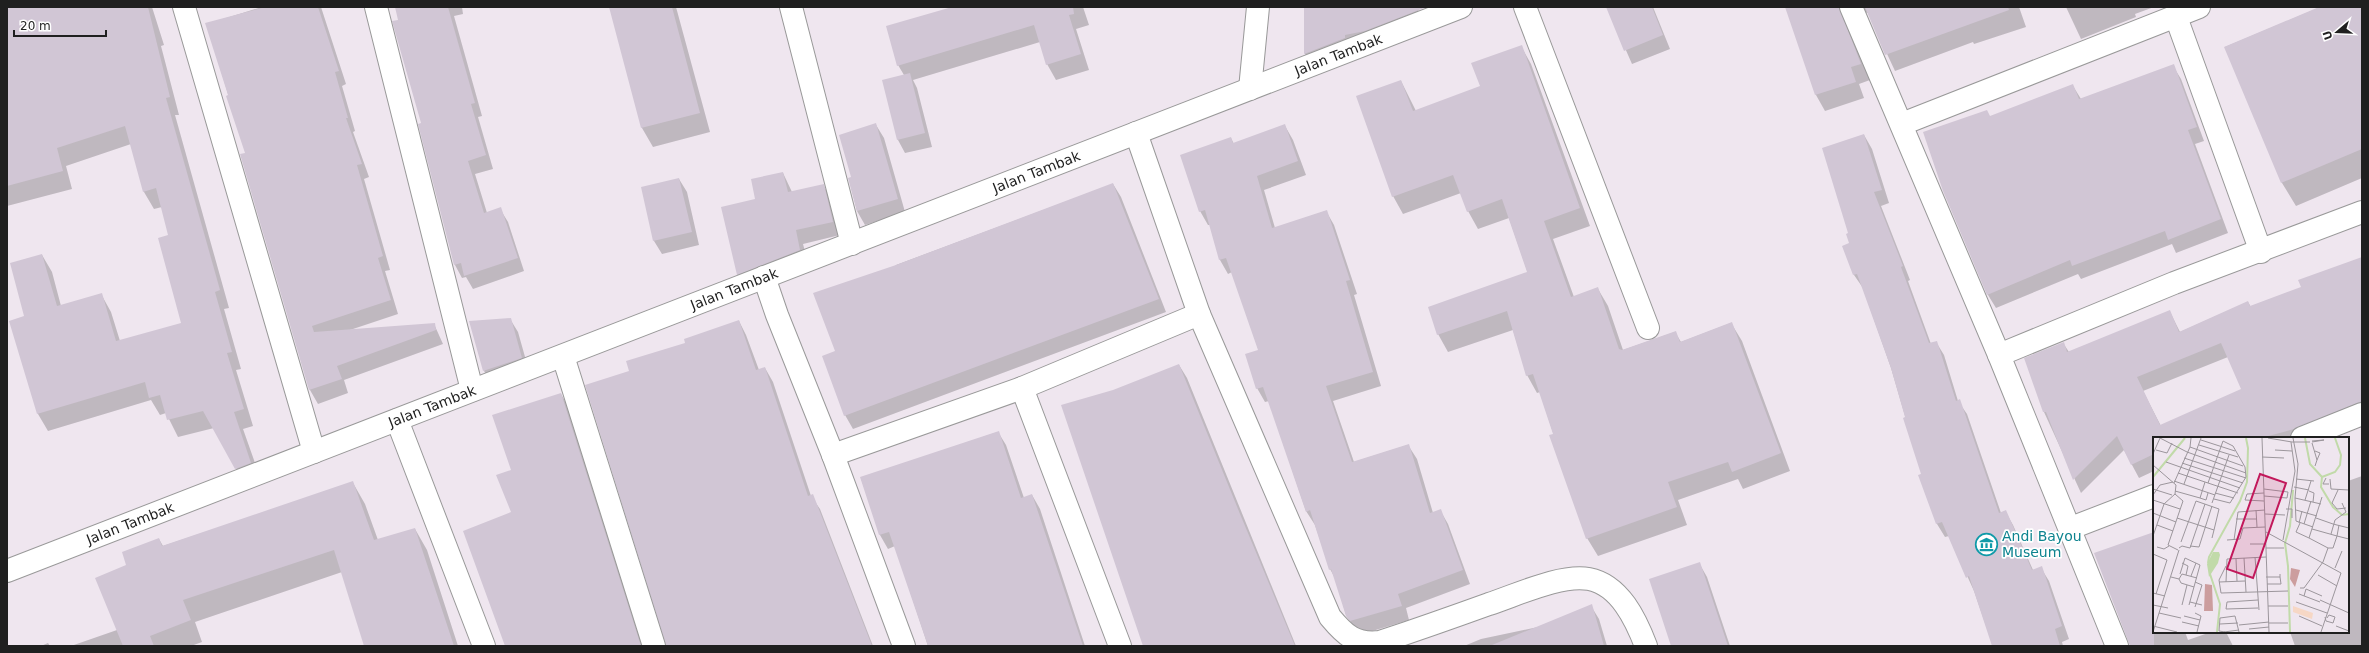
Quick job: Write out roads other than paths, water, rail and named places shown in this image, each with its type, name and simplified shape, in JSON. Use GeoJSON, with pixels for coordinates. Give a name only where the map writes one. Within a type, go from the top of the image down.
{"type":"FeatureCollection","features":[{"type":"Feature","properties":{"kind":"street"},"geometry":{"type":"LineString","coordinates":[[184,7],[314,452]]}},
{"type":"Feature","properties":{"kind":"street"},"geometry":{"type":"LineString","coordinates":[[376,7],[472,390]]}},
{"type":"Feature","properties":{"kind":"street"},"geometry":{"type":"LineString","coordinates":[[791,7],[852,244]]}},
{"type":"Feature","properties":{"kind":"street"},"geometry":{"type":"LineString","coordinates":[[1250,89],[1258,7]]}},
{"type":"Feature","properties":{"kind":"street","name":"Jalan Tambak"},"geometry":{"type":"LineString","coordinates":[[7,571],[1461,7]]}},
{"type":"Feature","properties":{"kind":"street"},"geometry":{"type":"LineString","coordinates":[[1525,7],[1648,328]]}},
{"type":"Feature","properties":{"kind":"street"},"geometry":{"type":"LineString","coordinates":[[1851,7],[1999,355],[2071,528],[2117,646]]}},
{"type":"Feature","properties":{"kind":"street"},"geometry":{"type":"LineString","coordinates":[[1902,124],[2199,7]]}},
{"type":"Feature","properties":{"kind":"street"},"geometry":{"type":"LineString","coordinates":[[2176,17],[2261,252]]}},
{"type":"Feature","properties":{"kind":"street"},"geometry":{"type":"LineString","coordinates":[[1136,133],[1199,314],[1330,617],[1342,631],[1366,644],[1380,642],[1538,588],[1565,580],[1590,579],[1609,589],[1624,602],[1636,619],[1646,646]]}},
{"type":"Feature","properties":{"kind":"street"},"geometry":{"type":"LineString","coordinates":[[1999,355],[2174,283],[2261,252],[2362,212]]}},
{"type":"Feature","properties":{"kind":"street"},"geometry":{"type":"LineString","coordinates":[[764,277],[777,315],[833,455],[904,646]]}},
{"type":"Feature","properties":{"kind":"street"},"geometry":{"type":"LineString","coordinates":[[833,455],[1022,388],[1199,314]]}},
{"type":"Feature","properties":{"kind":"street"},"geometry":{"type":"LineString","coordinates":[[562,356],[654,646]]}},
{"type":"Feature","properties":{"kind":"street"},"geometry":{"type":"LineString","coordinates":[[1022,388],[1120,646]]}},
{"type":"Feature","properties":{"kind":"street"},"geometry":{"type":"LineString","coordinates":[[2304,437],[2362,414]]}},
{"type":"Feature","properties":{"kind":"street"},"geometry":{"type":"LineString","coordinates":[[396,420],[484,646]]}},
{"type":"Feature","properties":{"kind":"street"},"geometry":{"type":"LineString","coordinates":[[2071,528],[2153,496]]}},
{"type":"Feature","properties":{"kind":"place","name":"Andi Bayou Museum"},"geometry":{"type":"Point","coordinates":[1986,544]}}]}
